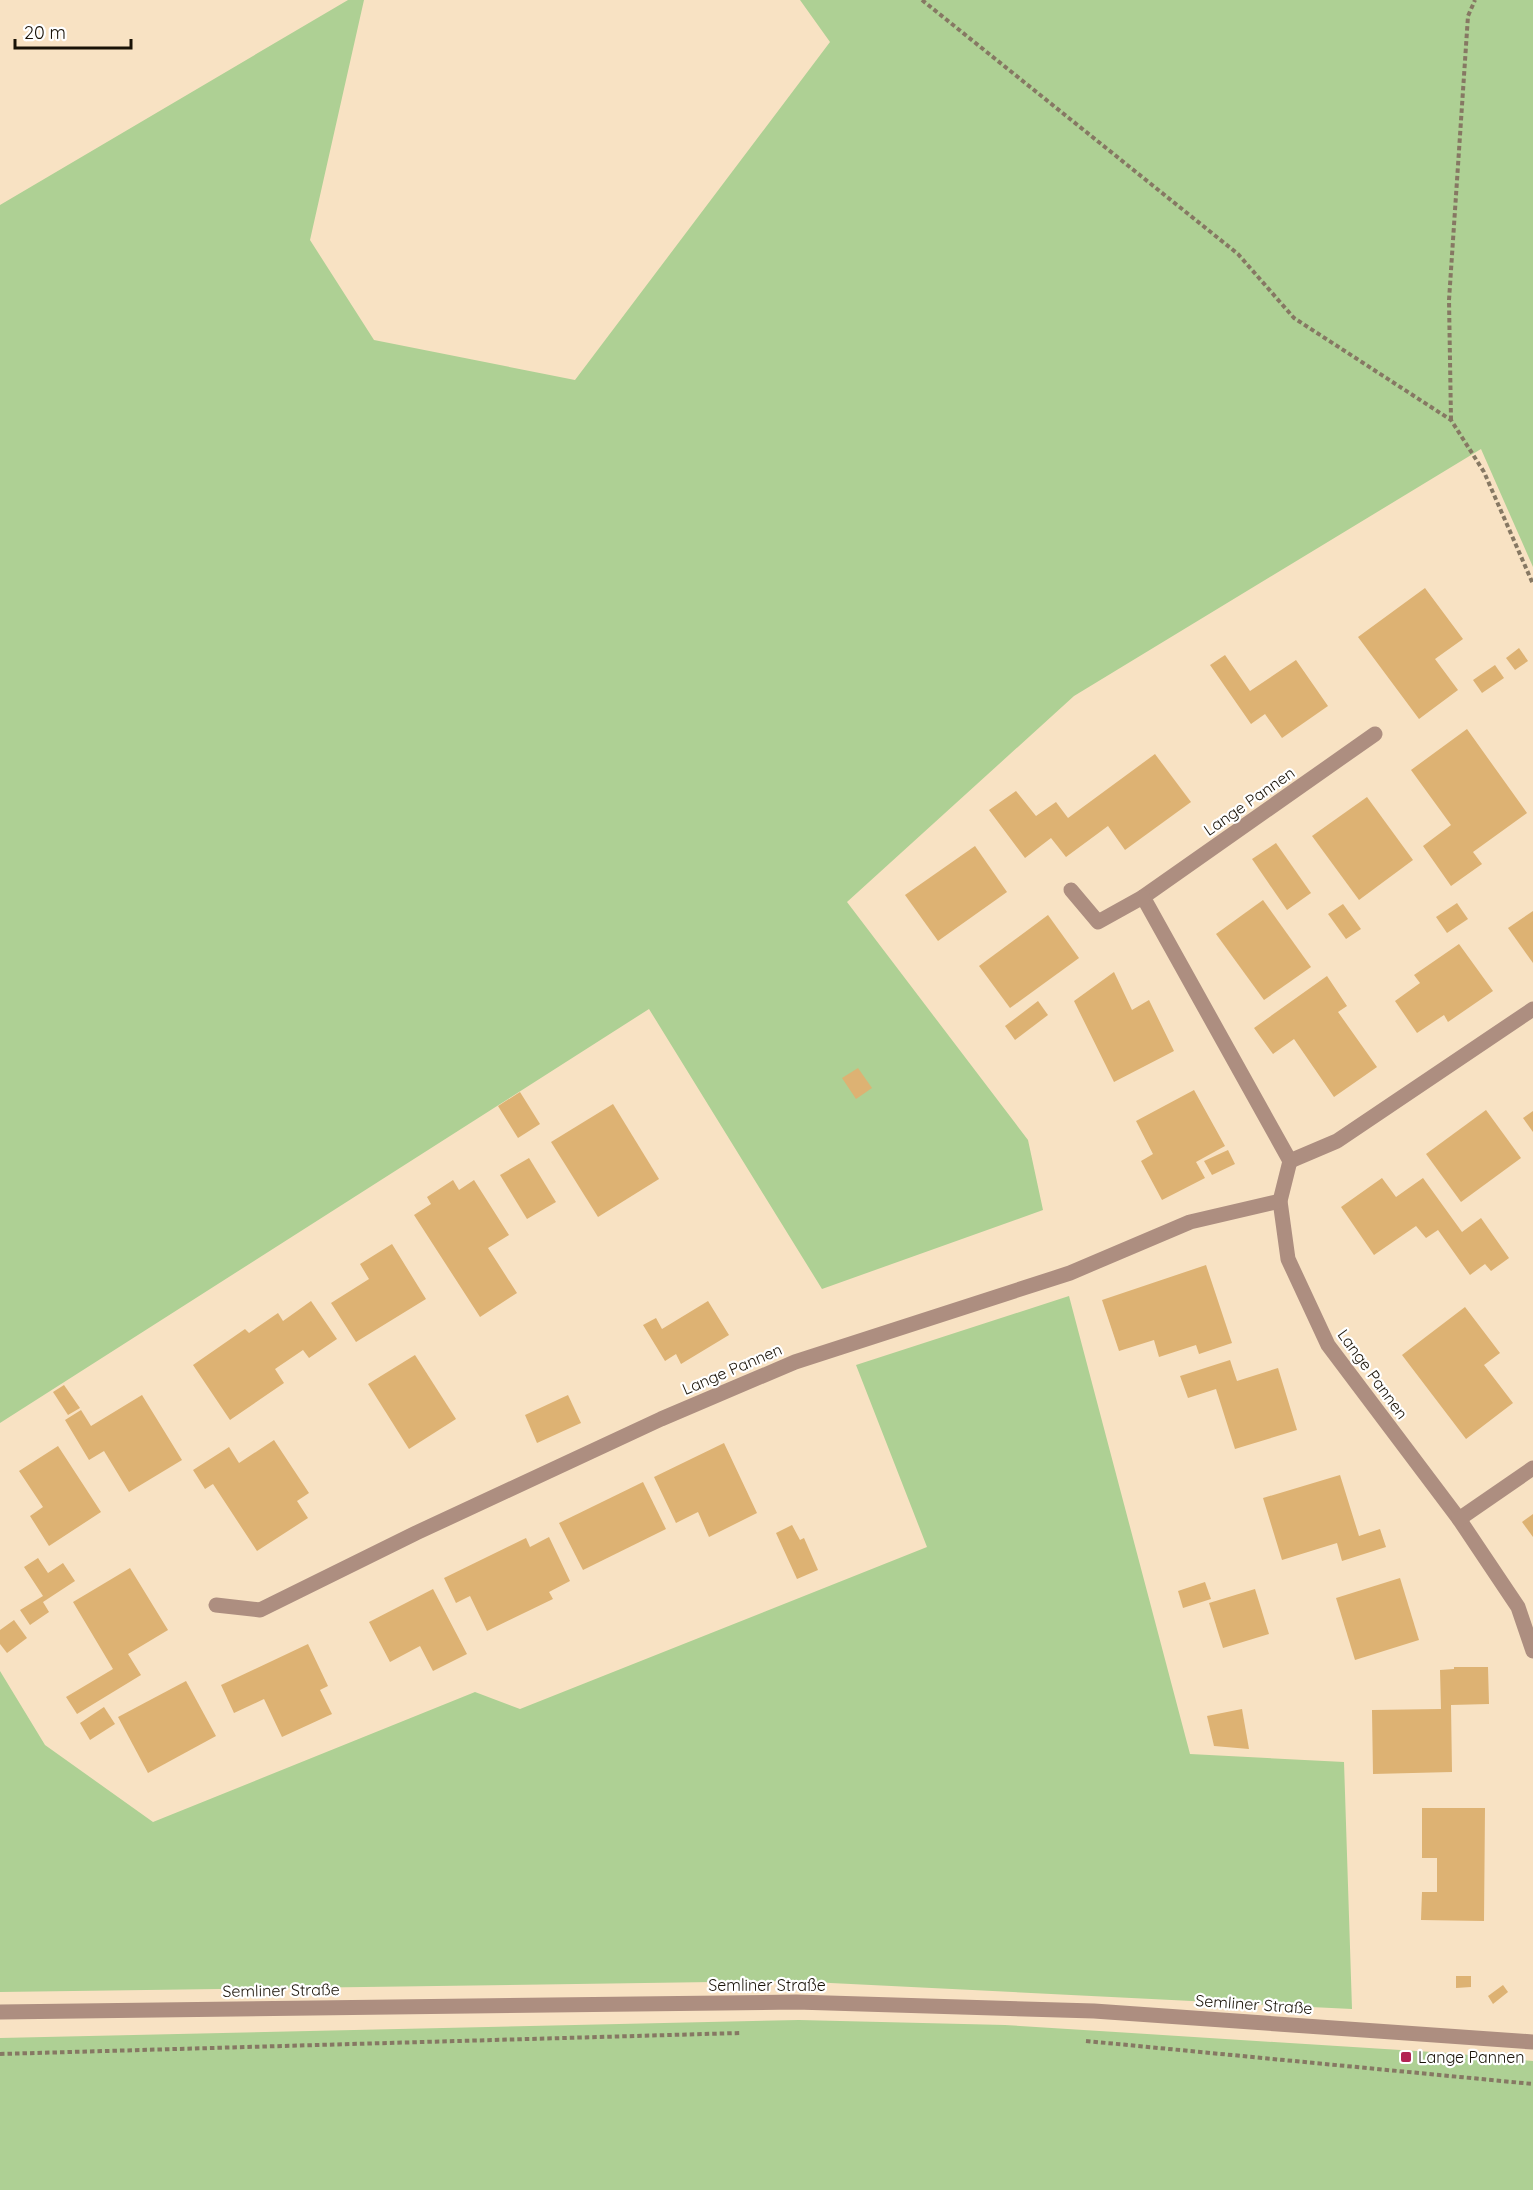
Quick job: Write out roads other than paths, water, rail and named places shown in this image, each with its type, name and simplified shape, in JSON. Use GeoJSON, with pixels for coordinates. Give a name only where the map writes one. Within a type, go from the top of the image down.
{"type":"FeatureCollection","features":[{"type":"Feature","properties":{"kind":"street","name":"Lange Pannen"},"geometry":{"type":"LineString","coordinates":[[1071,890],[1098,922],[1143,897],[1375,734]]}},
{"type":"Feature","properties":{"kind":"street"},"geometry":{"type":"LineString","coordinates":[[1143,897],[1290,1161],[1337,1141],[1533,1009]]}},
{"type":"Feature","properties":{"kind":"street","name":"Lange Pannen"},"geometry":{"type":"LineString","coordinates":[[1290,1161],[1280,1200],[1288,1259],[1328,1345],[1459,1519],[1518,1607],[1533,1651]]}},
{"type":"Feature","properties":{"kind":"street","name":"Lange Pannen"},"geometry":{"type":"LineString","coordinates":[[216,1605],[260,1610],[416,1533],[608,1444],[795,1362],[1070,1273],[1190,1222],[1280,1200]]}},
{"type":"Feature","properties":{"kind":"street"},"geometry":{"type":"LineString","coordinates":[[1459,1519],[1533,1468]]}},
{"type":"Feature","properties":{"kind":"street","name":"Semliner Straße"},"geometry":{"type":"LineString","coordinates":[[0,2012],[796,2002],[1094,2011],[1533,2042]]}},
{"type":"Feature","properties":{"kind":"place","name":"Lange Pannen"},"geometry":{"type":"Point","coordinates":[1406,2057]}}]}
